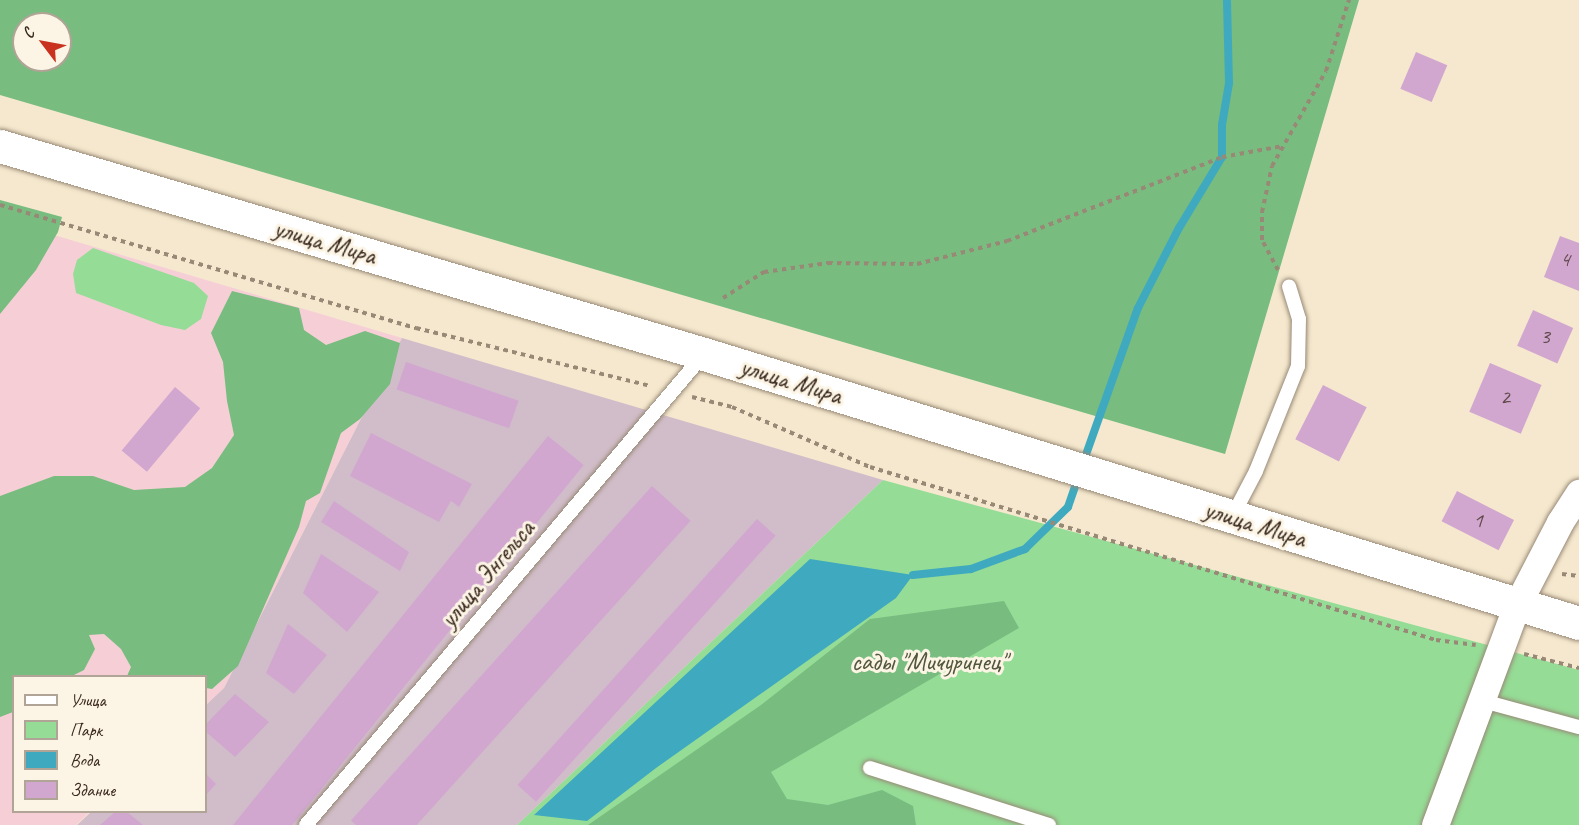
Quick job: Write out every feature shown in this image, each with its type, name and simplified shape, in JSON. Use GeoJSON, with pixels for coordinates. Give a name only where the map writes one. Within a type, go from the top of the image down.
{"type":"FeatureCollection","features":[{"type":"Feature","properties":{"kind":"main road","name":"улица Мира"},"geometry":{"type":"LineString","coordinates":[[0,146],[704,354],[1579,623]]}},
{"type":"Feature","properties":{"kind":"street"},"geometry":{"type":"LineString","coordinates":[[1435,825],[1517,605],[1560,522],[1579,493]]}},
{"type":"Feature","properties":{"kind":"lane"},"geometry":{"type":"LineString","coordinates":[[1232,517],[1256,471],[1298,366],[1299,319],[1288,287]]}},
{"type":"Feature","properties":{"kind":"lane","name":"улица Энгельса"},"geometry":{"type":"LineString","coordinates":[[306,825],[704,354]]}},
{"type":"Feature","properties":{"kind":"lane"},"geometry":{"type":"LineString","coordinates":[[1483,701],[1579,727]]}},
{"type":"Feature","properties":{"kind":"lane"},"geometry":{"type":"LineString","coordinates":[[870,768],[1049,825]]}},
{"type":"Feature","properties":{"kind":"path"},"geometry":{"type":"LineString","coordinates":[[1288,287],[1262,240],[1262,212],[1272,166],[1326,71],[1349,0]]}},
{"type":"Feature","properties":{"kind":"path"},"geometry":{"type":"LineString","coordinates":[[723,298],[764,272],[828,263],[917,264],[1007,242],[1222,157],[1283,146]]}},
{"type":"Feature","properties":{"kind":"path"},"geometry":{"type":"LineString","coordinates":[[0,205],[416,328],[653,387]]}},
{"type":"Feature","properties":{"kind":"path"},"geometry":{"type":"LineString","coordinates":[[687,395],[732,406],[870,467],[1436,640],[1502,648],[1579,668]]}},
{"type":"Feature","properties":{"kind":"shaded area"},"geometry":{"type":"Polygon","coordinates":[[[0,219],[402,338],[224,688],[207,704],[207,675],[12,675],[12,813],[89,813],[76,825],[0,825],[0,219]]]}},
{"type":"Feature","properties":{"kind":"shaded area"},"geometry":{"type":"Polygon","coordinates":[[[402,338],[883,480],[517,825],[77,825],[90,813],[207,813],[207,704],[224,688],[402,338]]]}},
{"type":"Feature","properties":{"kind":"green space"},"geometry":{"type":"Polygon","coordinates":[[[0,0],[1359,0],[1225,454],[0,95],[0,0]]]}},
{"type":"Feature","properties":{"kind":"green space"},"geometry":{"type":"Polygon","coordinates":[[[0,200],[62,217],[58,232],[36,270],[0,314],[0,200]]]}},
{"type":"Feature","properties":{"kind":"green space"},"geometry":{"type":"Polygon","coordinates":[[[93,248],[194,283],[208,296],[201,319],[185,330],[161,325],[76,293],[73,274],[77,260],[93,248]]]}},
{"type":"Feature","properties":{"kind":"green space"},"geometry":{"type":"Polygon","coordinates":[[[232,291],[299,308],[304,330],[326,345],[365,331],[400,343],[390,384],[360,419],[341,433],[320,493],[306,501],[299,527],[238,666],[212,689],[207,688],[207,675],[127,675],[131,667],[121,649],[104,634],[89,635],[95,649],[84,670],[74,675],[12,675],[12,712],[0,717],[0,496],[54,476],[93,476],[134,490],[185,487],[212,468],[234,435],[227,401],[223,362],[211,333],[232,291]]]}},
{"type":"Feature","properties":{"kind":"green space","name":"сады \"Мичуринец\""},"geometry":{"type":"Polygon","coordinates":[[[883,480],[1579,670],[1579,825],[517,825],[883,480]]]}},
{"type":"Feature","properties":{"kind":"green space"},"geometry":{"type":"Polygon","coordinates":[[[1004,601],[1019,628],[771,772],[787,799],[828,805],[882,790],[913,806],[916,825],[588,825],[761,705],[870,619],[1004,601]]]}},
{"type":"Feature","properties":{"kind":"water"},"geometry":{"type":"Polygon","coordinates":[[[810,559],[913,575],[896,598],[656,768],[587,821],[534,815],[810,559]]]}},
{"type":"Feature","properties":{"kind":"building"},"geometry":{"type":"Polygon","coordinates":[[[1416,52],[1447,65],[1432,102],[1400,89],[1416,52]]]}},
{"type":"Feature","properties":{"kind":"building"},"geometry":{"type":"Polygon","coordinates":[[[1560,236],[1579,243],[1579,291],[1544,277],[1560,236]]]}},
{"type":"Feature","properties":{"kind":"building"},"geometry":{"type":"Polygon","coordinates":[[[1533,310],[1573,328],[1557,364],[1517,346],[1533,310]]]}},
{"type":"Feature","properties":{"kind":"building"},"geometry":{"type":"Polygon","coordinates":[[[406,362],[519,401],[509,428],[397,389],[406,362]]]}},
{"type":"Feature","properties":{"kind":"building"},"geometry":{"type":"Polygon","coordinates":[[[1490,363],[1542,385],[1521,434],[1469,412],[1490,363]]]}},
{"type":"Feature","properties":{"kind":"building"},"geometry":{"type":"Polygon","coordinates":[[[1323,385],[1367,407],[1339,462],[1295,439],[1323,385]]]}},
{"type":"Feature","properties":{"kind":"building"},"geometry":{"type":"Polygon","coordinates":[[[175,387],[200,408],[147,472],[122,451],[175,387]]]}},
{"type":"Feature","properties":{"kind":"building"},"geometry":{"type":"Polygon","coordinates":[[[371,433],[472,484],[459,507],[451,501],[439,522],[350,476],[371,433]]]}},
{"type":"Feature","properties":{"kind":"building"},"geometry":{"type":"Polygon","coordinates":[[[548,436],[584,465],[292,825],[233,825],[548,436]]]}},
{"type":"Feature","properties":{"kind":"building"},"geometry":{"type":"Polygon","coordinates":[[[652,486],[691,521],[417,825],[356,825],[351,820],[652,486]]]}},
{"type":"Feature","properties":{"kind":"building"},"geometry":{"type":"Polygon","coordinates":[[[1457,491],[1514,520],[1499,550],[1442,521],[1457,491]]]}},
{"type":"Feature","properties":{"kind":"building"},"geometry":{"type":"Polygon","coordinates":[[[334,501],[409,552],[400,571],[321,522],[334,501]]]}},
{"type":"Feature","properties":{"kind":"building"},"geometry":{"type":"Polygon","coordinates":[[[757,519],[776,536],[536,802],[517,785],[757,519]]]}},
{"type":"Feature","properties":{"kind":"building"},"geometry":{"type":"Polygon","coordinates":[[[321,554],[379,592],[347,632],[303,593],[321,554]]]}},
{"type":"Feature","properties":{"kind":"building"},"geometry":{"type":"Polygon","coordinates":[[[288,624],[327,655],[294,694],[266,673],[288,624]]]}},
{"type":"Feature","properties":{"kind":"building"},"geometry":{"type":"Polygon","coordinates":[[[235,694],[269,722],[235,757],[207,733],[207,723],[235,694]]]}},
{"type":"Feature","properties":{"kind":"building"},"geometry":{"type":"Polygon","coordinates":[[[207,775],[216,784],[207,794],[207,775]]]}},
{"type":"Feature","properties":{"kind":"building"},"geometry":{"type":"Polygon","coordinates":[[[114,813],[128,813],[143,825],[100,825],[114,813]]]}},
{"type":"Feature","properties":{"kind":"waterway"},"geometry":{"type":"LineString","coordinates":[[1083,463],[1138,308],[1179,228],[1222,157],[1222,125],[1229,83],[1227,0]]}},
{"type":"Feature","properties":{"kind":"waterway"},"geometry":{"type":"LineString","coordinates":[[913,575],[971,569],[1025,549],[1068,507],[1079,475]]}}]}
